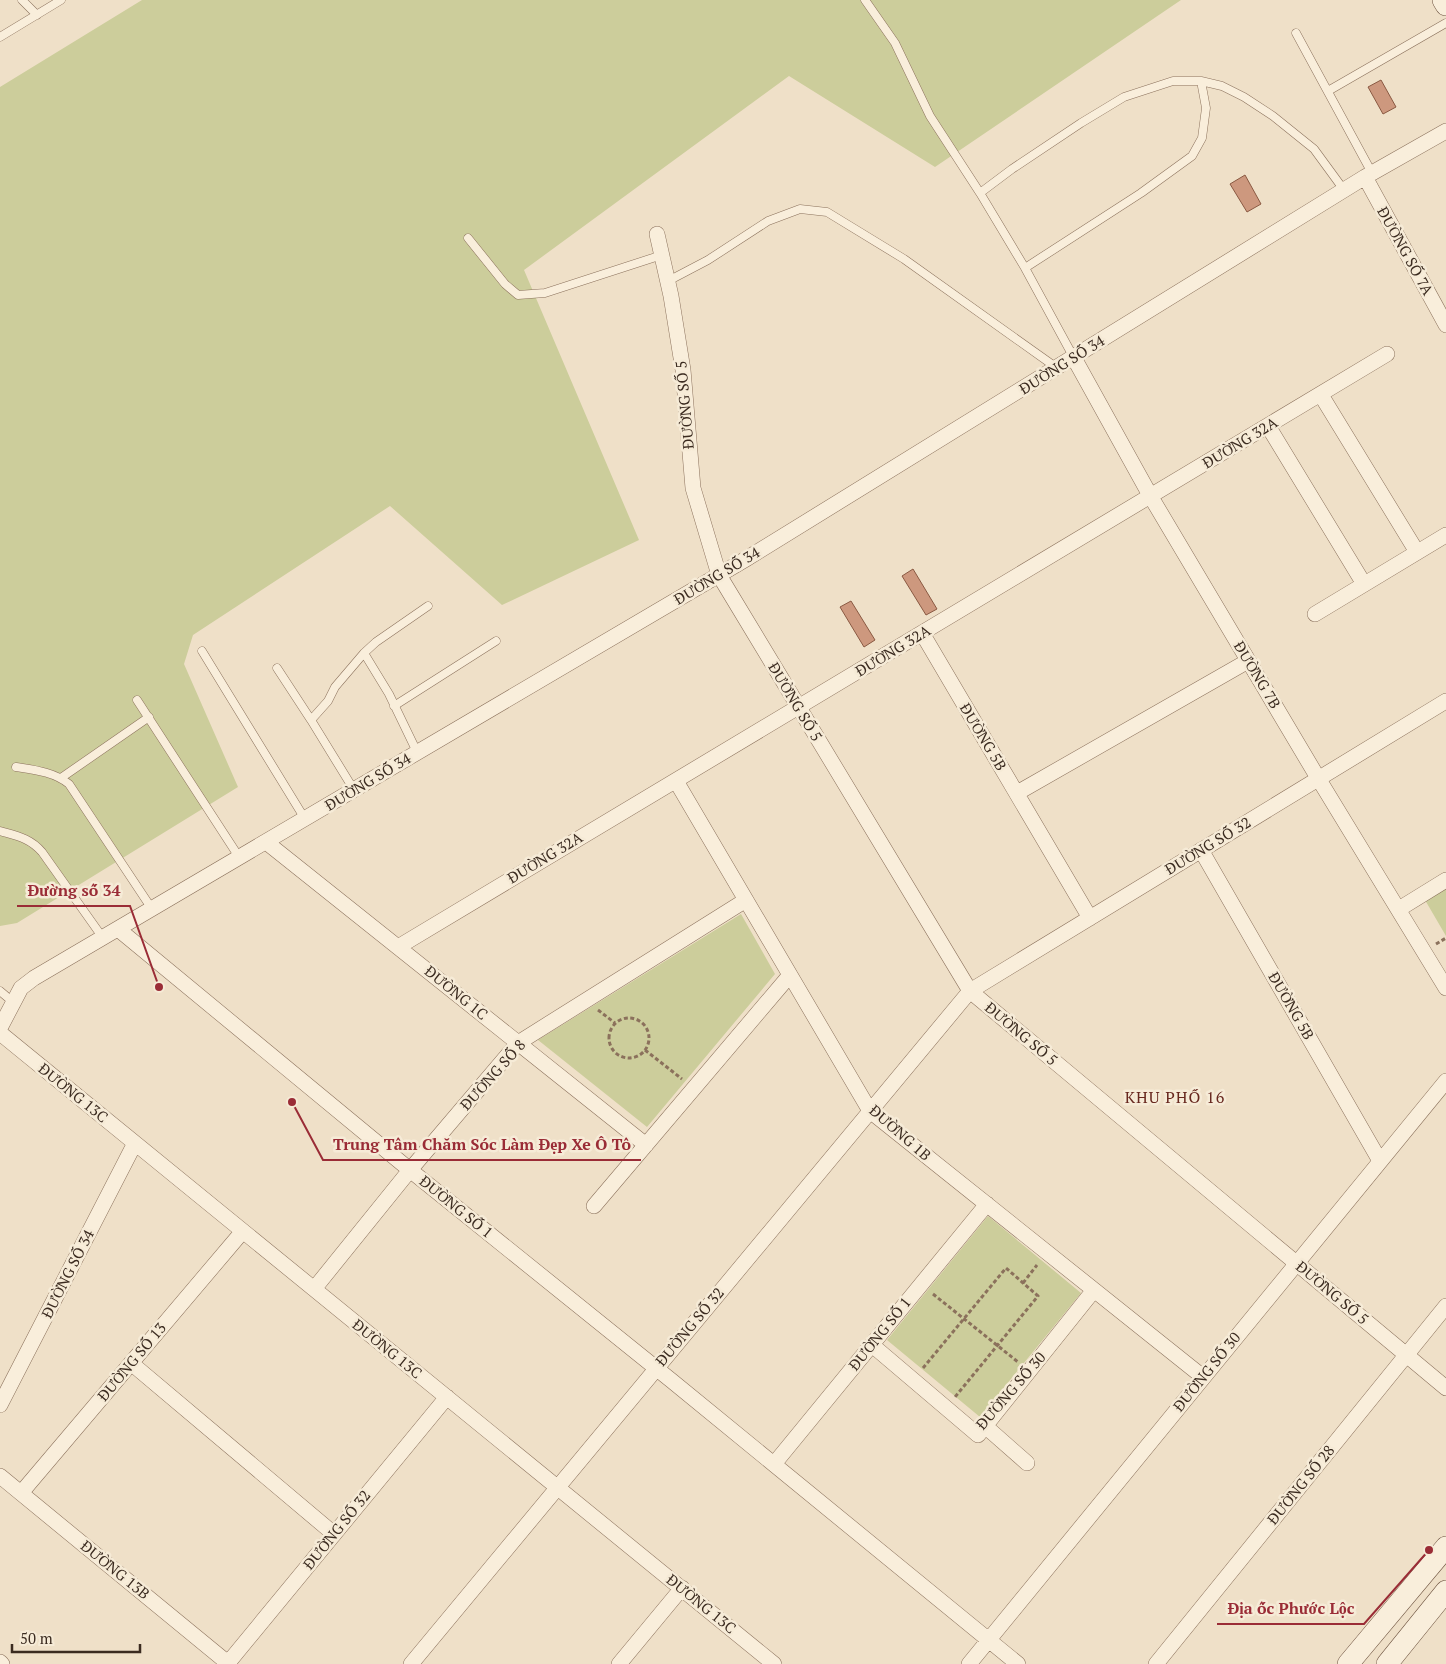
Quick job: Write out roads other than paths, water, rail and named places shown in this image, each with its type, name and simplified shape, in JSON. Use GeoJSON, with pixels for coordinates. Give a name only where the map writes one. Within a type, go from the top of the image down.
{"type":"FeatureCollection","features":[{"type":"Feature","properties":{"kind":"main road"},"geometry":{"type":"LineString","coordinates":[[1443,0],[1446,5]]}},
{"type":"Feature","properties":{"kind":"main road"},"geometry":{"type":"LineString","coordinates":[[1348,1664],[1446,1547]]}},
{"type":"Feature","properties":{"kind":"main road"},"geometry":{"type":"LineString","coordinates":[[1387,1664],[1446,1591]]}},
{"type":"Feature","properties":{"kind":"street","name":"ĐƯỜNG SỐ 34"},"geometry":{"type":"LineString","coordinates":[[0,1028],[21,988],[34,978],[719,575],[1058,368],[1344,190],[1446,131]]}},
{"type":"Feature","properties":{"kind":"street","name":"ĐƯỜNG SỐ 7A"},"geometry":{"type":"LineString","coordinates":[[1369,175],[1446,325]]}},
{"type":"Feature","properties":{"kind":"street","name":"ĐƯỜNG SỐ 5"},"geometry":{"type":"LineString","coordinates":[[657,234],[668,281],[683,370],[693,488],[719,575],[970,991],[1446,1388]]}},
{"type":"Feature","properties":{"kind":"street","name":"ĐƯỜNG 32A"},"geometry":{"type":"LineString","coordinates":[[398,947],[1387,354]]}},
{"type":"Feature","properties":{"kind":"street","name":"ĐƯỜNG 7B"},"geometry":{"type":"LineString","coordinates":[[1074,358],[1151,497],[1318,778],[1446,988]]}},
{"type":"Feature","properties":{"kind":"street"},"geometry":{"type":"LineString","coordinates":[[1320,395],[1418,552]]}},
{"type":"Feature","properties":{"kind":"street"},"geometry":{"type":"LineString","coordinates":[[1268,426],[1364,584]]}},
{"type":"Feature","properties":{"kind":"street"},"geometry":{"type":"LineString","coordinates":[[1315,614],[1446,535]]}},
{"type":"Feature","properties":{"kind":"street","name":"ĐƯỜNG 5B"},"geometry":{"type":"LineString","coordinates":[[922,633],[1090,918]]}},
{"type":"Feature","properties":{"kind":"street"},"geometry":{"type":"LineString","coordinates":[[1017,793],[1248,661]]}},
{"type":"Feature","properties":{"kind":"street","name":"ĐƯỜNG SỐ 32"},"geometry":{"type":"LineString","coordinates":[[411,1664],[970,991],[1446,701]]}},
{"type":"Feature","properties":{"kind":"street","name":"ĐƯỜNG 1B"},"geometry":{"type":"LineString","coordinates":[[676,781],[870,1111],[1203,1377]]}},
{"type":"Feature","properties":{"kind":"street","name":"ĐƯỜNG 1C"},"geometry":{"type":"LineString","coordinates":[[266,842],[646,1145]]}},
{"type":"Feature","properties":{"kind":"street","name":"ĐƯỜNG 5B"},"geometry":{"type":"LineString","coordinates":[[1201,850],[1380,1162]]}},
{"type":"Feature","properties":{"kind":"street"},"geometry":{"type":"LineString","coordinates":[[1399,909],[1446,880]]}},
{"type":"Feature","properties":{"kind":"street","name":"ĐƯỜNG SỐ 8"},"geometry":{"type":"LineString","coordinates":[[314,1289],[410,1170],[518,1043],[746,900]]}},
{"type":"Feature","properties":{"kind":"street","name":"ĐƯỜNG SỐ 1"},"geometry":{"type":"LineString","coordinates":[[118,929],[410,1170],[1018,1664]]}},
{"type":"Feature","properties":{"kind":"street"},"geometry":{"type":"LineString","coordinates":[[594,1206],[790,975]]}},
{"type":"Feature","properties":{"kind":"street","name":"ĐƯỜNG 13C"},"geometry":{"type":"LineString","coordinates":[[0,1033],[774,1664]]}},
{"type":"Feature","properties":{"kind":"street","name":"ĐƯỜNG SỐ 30"},"geometry":{"type":"LineString","coordinates":[[969,1664],[1446,1081]]}},
{"type":"Feature","properties":{"kind":"street","name":"ĐƯỜNG SỐ 34"},"geometry":{"type":"LineString","coordinates":[[0,1405],[135,1143]]}},
{"type":"Feature","properties":{"kind":"street","name":"ĐƯỜNG SỐ 1"},"geometry":{"type":"LineString","coordinates":[[774,1464],[987,1204]]}},
{"type":"Feature","properties":{"kind":"street","name":"ĐƯỜNG SỐ 13"},"geometry":{"type":"LineString","coordinates":[[21,1493],[242,1231]]}},
{"type":"Feature","properties":{"kind":"street","name":"ĐƯỜNG SỐ 30"},"geometry":{"type":"LineString","coordinates":[[872,1345],[978,1435],[1094,1290]]}},
{"type":"Feature","properties":{"kind":"street","name":"ĐƯỜNG SỐ 28"},"geometry":{"type":"LineString","coordinates":[[1156,1664],[1446,1306]]}},
{"type":"Feature","properties":{"kind":"street"},"geometry":{"type":"LineString","coordinates":[[131,1363],[334,1534]]}},
{"type":"Feature","properties":{"kind":"street","name":"ĐƯỜNG SỐ 32"},"geometry":{"type":"LineString","coordinates":[[229,1664],[447,1397]]}},
{"type":"Feature","properties":{"kind":"street"},"geometry":{"type":"LineString","coordinates":[[985,1426],[1028,1463]]}},
{"type":"Feature","properties":{"kind":"street","name":"ĐƯỜNG 13B"},"geometry":{"type":"LineString","coordinates":[[0,1476],[229,1664]]}},
{"type":"Feature","properties":{"kind":"street"},"geometry":{"type":"LineString","coordinates":[[619,1664],[682,1588]]}},
{"type":"Feature","properties":{"kind":"lane"},"geometry":{"type":"LineString","coordinates":[[22,0],[37,15]]}},
{"type":"Feature","properties":{"kind":"lane"},"geometry":{"type":"LineString","coordinates":[[2,33],[61,0]]}},
{"type":"Feature","properties":{"kind":"lane"},"geometry":{"type":"LineString","coordinates":[[865,0],[895,43],[930,116],[980,193],[1025,268],[1074,358]]}},
{"type":"Feature","properties":{"kind":"lane"},"geometry":{"type":"LineString","coordinates":[[1328,91],[1446,23]]}},
{"type":"Feature","properties":{"kind":"lane"},"geometry":{"type":"LineString","coordinates":[[1296,33],[1328,91],[1369,175]]}},
{"type":"Feature","properties":{"kind":"lane"},"geometry":{"type":"LineString","coordinates":[[980,193],[1012,169],[1124,97],[1173,81],[1201,81],[1234,91],[1273,116],[1314,149],[1344,190]]}},
{"type":"Feature","properties":{"kind":"lane"},"geometry":{"type":"LineString","coordinates":[[1025,268],[1141,193],[1192,156],[1202,138],[1206,108],[1201,81]]}},
{"type":"Feature","properties":{"kind":"lane"},"geometry":{"type":"LineString","coordinates":[[668,281],[708,260],[768,221],[800,208],[827,212],[904,259],[1058,368]]}},
{"type":"Feature","properties":{"kind":"lane"},"geometry":{"type":"LineString","coordinates":[[468,238],[505,284],[518,295],[545,293],[662,255]]}},
{"type":"Feature","properties":{"kind":"lane"},"geometry":{"type":"LineString","coordinates":[[311,720],[328,701],[335,687],[364,653],[376,642],[428,606]]}},
{"type":"Feature","properties":{"kind":"lane"},"geometry":{"type":"LineString","coordinates":[[394,706],[496,642]]}},
{"type":"Feature","properties":{"kind":"lane"},"geometry":{"type":"LineString","coordinates":[[202,651],[305,819]]}},
{"type":"Feature","properties":{"kind":"lane"},"geometry":{"type":"LineString","coordinates":[[364,653],[417,752]]}},
{"type":"Feature","properties":{"kind":"lane"},"geometry":{"type":"LineString","coordinates":[[277,668],[354,790]]}},
{"type":"Feature","properties":{"kind":"lane"},"geometry":{"type":"LineString","coordinates":[[137,700],[239,857]]}},
{"type":"Feature","properties":{"kind":"lane"},"geometry":{"type":"LineString","coordinates":[[61,778],[149,717]]}},
{"type":"Feature","properties":{"kind":"lane"},"geometry":{"type":"LineString","coordinates":[[16,767],[46,772],[61,778],[69,784],[152,908]]}},
{"type":"Feature","properties":{"kind":"lane"},"geometry":{"type":"LineString","coordinates":[[0,831],[35,843],[103,938]]}},
{"type":"Feature","properties":{"kind":"lane"},"geometry":{"type":"LineString","coordinates":[[0,991],[13,1002]]}},
{"type":"Feature","properties":{"kind":"place","name":"Đường số 34"},"geometry":{"type":"Point","coordinates":[159,987]}},
{"type":"Feature","properties":{"kind":"place","name":"Trung Tâm Chăm Sóc Làm Đẹp Xe Ô Tô"},"geometry":{"type":"Point","coordinates":[292,1102]}},
{"type":"Feature","properties":{"kind":"place","name":"Địa ốc Phước Lộc"},"geometry":{"type":"Point","coordinates":[1429,1550]}},
{"type":"Feature","properties":{"kind":"district","name":"KHU PHỐ 16"},"geometry":{"type":"Point","coordinates":[1175,1097]}}]}
